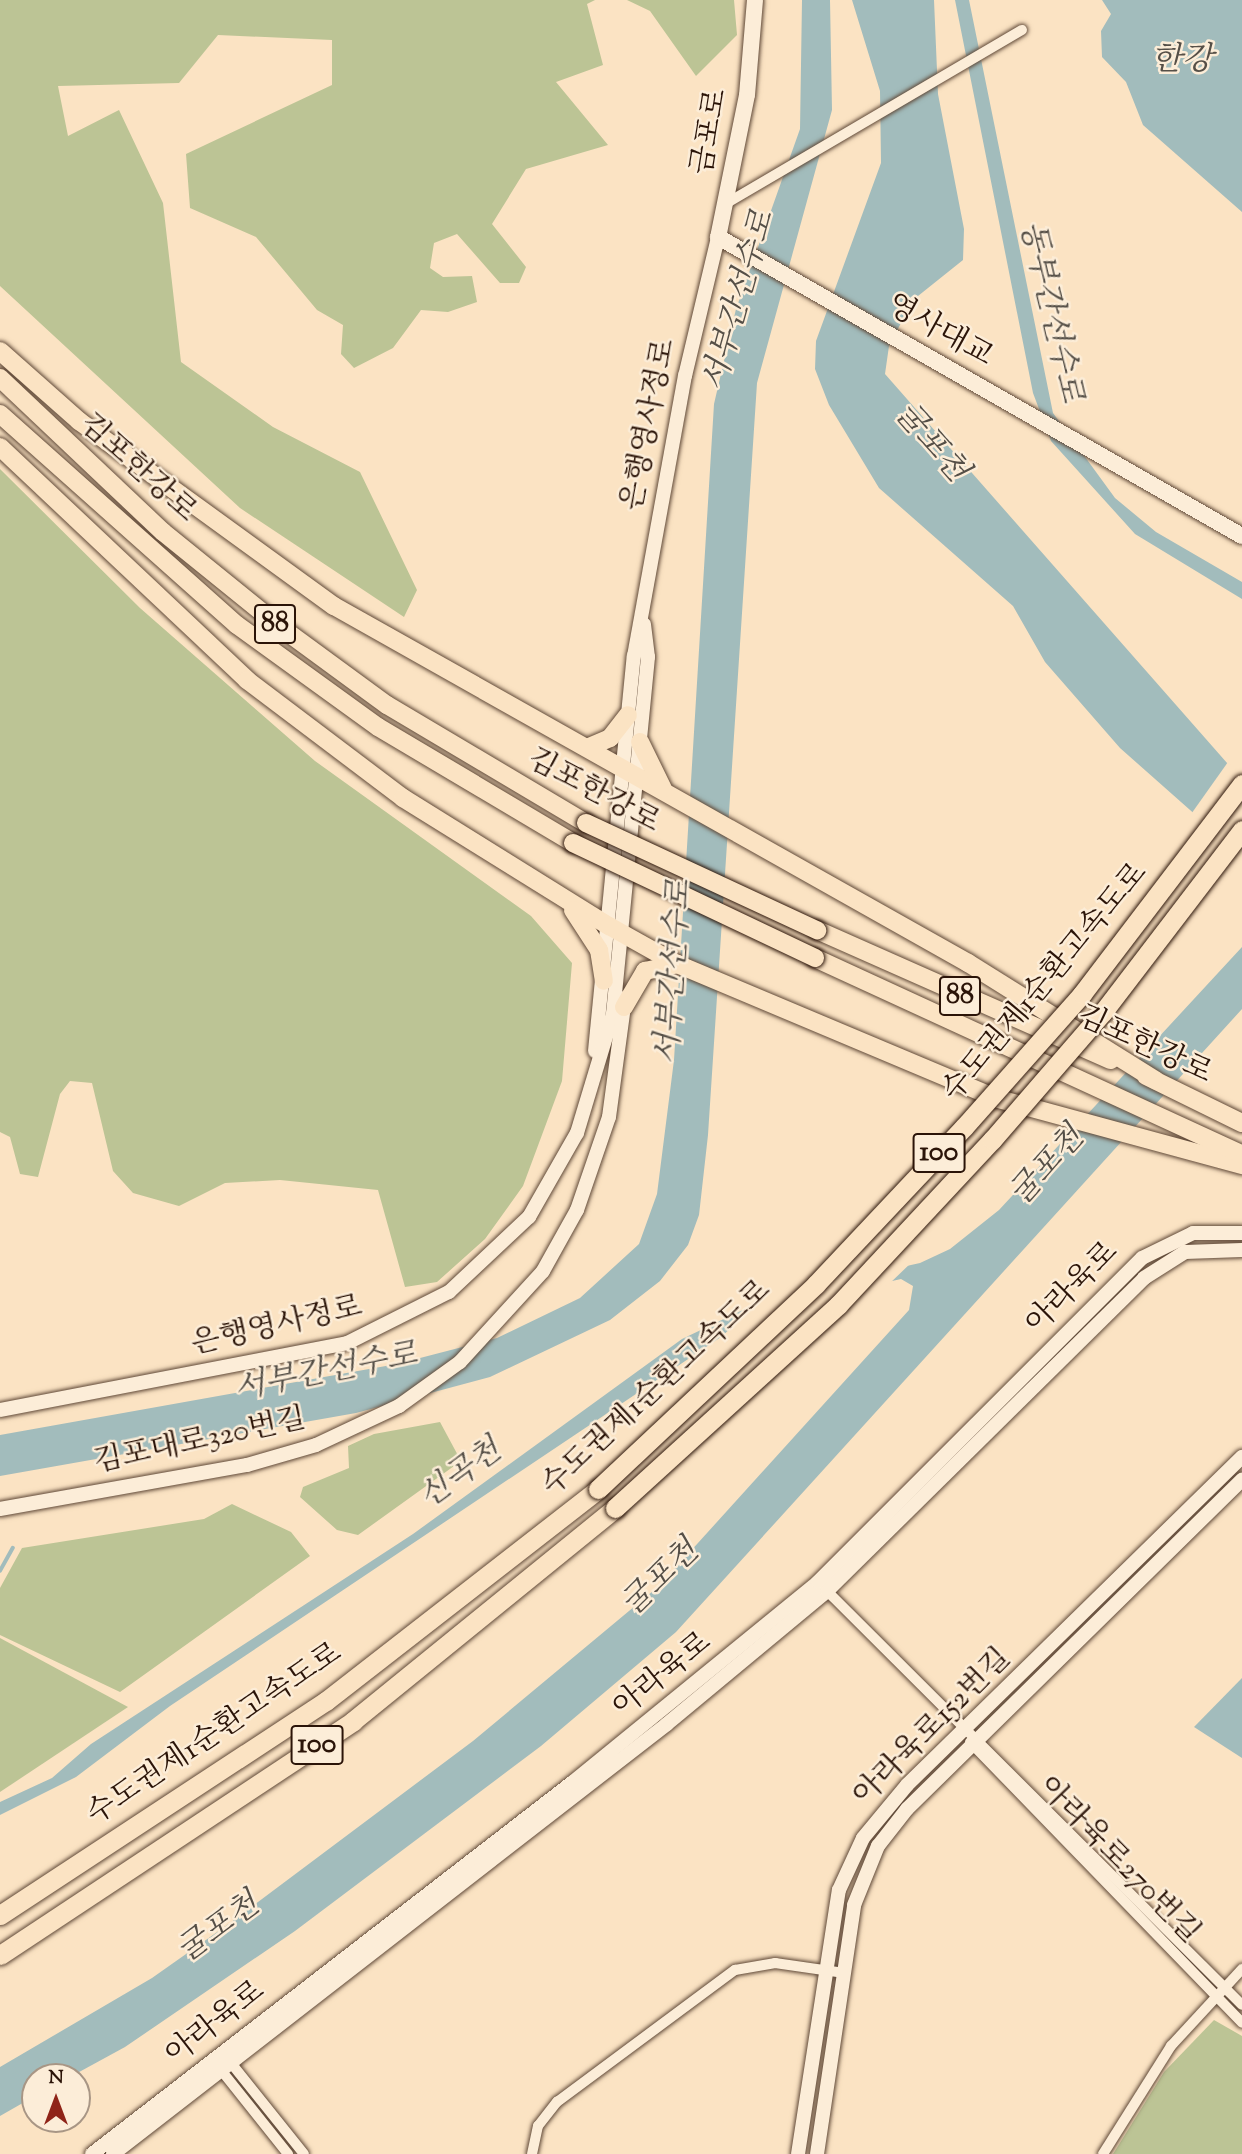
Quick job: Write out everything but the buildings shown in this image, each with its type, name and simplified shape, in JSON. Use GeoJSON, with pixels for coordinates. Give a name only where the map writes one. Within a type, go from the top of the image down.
{"type":"FeatureCollection","features":[{"type":"Feature","properties":{"kind":"highway"},"geometry":{"type":"LineString","coordinates":[[0,351],[79,421],[334,606],[496,702],[589,747],[775,854],[1107,1053]]}},
{"type":"Feature","properties":{"kind":"highway","name":"김포한강로"},"geometry":{"type":"LineString","coordinates":[[0,378],[163,532],[279,626],[387,705],[586,823],[817,930],[1107,1053],[1185,1096],[1242,1123]]}},
{"type":"Feature","properties":{"kind":"highway","name":"김포한강로"},"geometry":{"type":"LineString","coordinates":[[0,414],[237,625],[390,734],[573,844],[815,958],[1090,1080],[1242,1154]]}},
{"type":"Feature","properties":{"kind":"highway"},"geometry":{"type":"LineString","coordinates":[[0,447],[119,566],[247,680],[402,798],[567,902],[617,930],[657,960],[677,964],[1052,1118],[1242,1165]]}},
{"type":"Feature","properties":{"kind":"highway"},"geometry":{"type":"LineString","coordinates":[[589,747],[610,738],[628,715]]}},
{"type":"Feature","properties":{"kind":"highway"},"geometry":{"type":"LineString","coordinates":[[640,742],[673,797]]}},
{"type":"Feature","properties":{"kind":"highway","name":"수도권제1순환고속도로"},"geometry":{"type":"LineString","coordinates":[[0,1915],[326,1701],[598,1489],[816,1284],[964,1127],[1082,994],[1242,784]]}},
{"type":"Feature","properties":{"kind":"highway","name":"수도권제1순환고속도로"},"geometry":{"type":"LineString","coordinates":[[0,1955],[353,1721],[615,1508],[838,1305],[992,1140],[1103,1012],[1242,830]]}},
{"type":"Feature","properties":{"kind":"highway"},"geometry":{"type":"LineString","coordinates":[[567,902],[599,950],[604,981]]}},
{"type":"Feature","properties":{"kind":"highway"},"geometry":{"type":"LineString","coordinates":[[624,1007],[635,982],[657,960]]}},
{"type":"Feature","properties":{"kind":"main road","name":"금포로"},"geometry":{"type":"LineString","coordinates":[[718,237],[727,203],[754,44],[755,0]]}},
{"type":"Feature","properties":{"kind":"main road","name":"영사대교"},"geometry":{"type":"LineString","coordinates":[[718,237],[1101,458],[1242,536]]}},
{"type":"Feature","properties":{"kind":"street"},"geometry":{"type":"LineString","coordinates":[[727,203],[1022,30]]}},
{"type":"Feature","properties":{"kind":"street","name":"은행영사정로"},"geometry":{"type":"LineString","coordinates":[[0,1410],[347,1343],[401,1321],[449,1292],[513,1236],[562,1165],[586,1105],[613,1014],[630,772],[628,715],[685,376],[718,237]]}},
{"type":"Feature","properties":{"kind":"street","name":"은행영사정로"},"geometry":{"type":"LineString","coordinates":[[630,772],[640,742],[648,657],[644,624]]}},
{"type":"Feature","properties":{"kind":"street","name":"은행영사정로"},"geometry":{"type":"LineString","coordinates":[[586,1105],[604,981],[617,930]]}},
{"type":"Feature","properties":{"kind":"street","name":"김포대로320번길"},"geometry":{"type":"LineString","coordinates":[[0,1509],[291,1454],[380,1417],[460,1362],[542,1271],[577,1210],[599,1152],[615,1088],[624,1007],[617,930]]}},
{"type":"Feature","properties":{"kind":"street","name":"아라육로"},"geometry":{"type":"LineString","coordinates":[[822,1586],[1142,1258],[1193,1233],[1242,1233]]}},
{"type":"Feature","properties":{"kind":"street","name":"아라육로"},"geometry":{"type":"LineString","coordinates":[[113,2154],[222,2061],[822,1586],[1144,1278],[1185,1252],[1242,1250]]}},
{"type":"Feature","properties":{"kind":"street","name":"아라육로152번길"},"geometry":{"type":"LineString","coordinates":[[798,2154],[839,1890],[852,1856],[890,1802],[1242,1457]]}},
{"type":"Feature","properties":{"kind":"street","name":"아라육로152번길"},"geometry":{"type":"LineString","coordinates":[[817,2154],[854,1905],[869,1860],[907,1809],[1242,1480]]}},
{"type":"Feature","properties":{"kind":"street","name":"아라육로270번길"},"geometry":{"type":"LineString","coordinates":[[822,1586],[965,1730],[1242,2023]]}},
{"type":"Feature","properties":{"kind":"street","name":"아라육로270번길"},"geometry":{"type":"LineString","coordinates":[[976,1744],[1242,2005]]}},
{"type":"Feature","properties":{"kind":"street"},"geometry":{"type":"LineString","coordinates":[[532,2154],[549,2110],[725,1976],[759,1963],[844,1973]]}},
{"type":"Feature","properties":{"kind":"street"},"geometry":{"type":"LineString","coordinates":[[1103,2154],[1157,2065],[1215,1996],[1242,1969]]}},
{"type":"Feature","properties":{"kind":"street"},"geometry":{"type":"LineString","coordinates":[[222,2061],[288,2154]]}},
{"type":"Feature","properties":{"kind":"street"},"geometry":{"type":"LineString","coordinates":[[222,2061],[304,2154]]}},
{"type":"Feature","properties":{"kind":"street","name":"아라육로"},"geometry":{"type":"LineString","coordinates":[[92,2154],[222,2061]]}},
{"type":"Feature","properties":{"kind":"green space"},"geometry":{"type":"Polygon","coordinates":[[[0,0],[595,0],[587,4],[603,65],[556,82],[608,145],[526,169],[492,224],[526,267],[519,283],[500,283],[457,234],[434,243],[430,268],[443,277],[472,276],[477,302],[448,312],[421,310],[393,348],[354,368],[341,354],[343,325],[317,310],[256,237],[190,208],[186,154],[332,85],[332,40],[218,35],[179,83],[58,86],[68,136],[119,110],[163,203],[181,362],[273,427],[360,472],[417,590],[404,617],[240,508],[0,286],[0,0]]]}},
{"type":"Feature","properties":{"kind":"green space"},"geometry":{"type":"Polygon","coordinates":[[[627,0],[734,0],[737,35],[696,76],[650,11],[627,0]]]}},
{"type":"Feature","properties":{"kind":"green space"},"geometry":{"type":"Polygon","coordinates":[[[0,469],[140,608],[315,761],[531,916],[572,963],[562,1081],[523,1186],[485,1239],[437,1282],[405,1287],[378,1190],[280,1180],[225,1183],[179,1206],[133,1193],[113,1171],[92,1083],[70,1081],[60,1094],[38,1177],[20,1174],[10,1137],[0,1132],[0,469]]]}},
{"type":"Feature","properties":{"kind":"green space"},"geometry":{"type":"Polygon","coordinates":[[[440,1422],[461,1461],[358,1535],[337,1530],[300,1497],[303,1487],[349,1468],[348,1446],[374,1434],[440,1422]]]}},
{"type":"Feature","properties":{"kind":"green space"},"geometry":{"type":"Polygon","coordinates":[[[232,1504],[291,1532],[310,1556],[120,1692],[0,1635],[0,1588],[22,1548],[204,1519],[232,1504]]]}},
{"type":"Feature","properties":{"kind":"green space"},"geometry":{"type":"Polygon","coordinates":[[[0,1638],[128,1707],[0,1792],[0,1638]]]}},
{"type":"Feature","properties":{"kind":"green space"},"geometry":{"type":"Polygon","coordinates":[[[1214,2020],[1242,2036],[1242,2154],[1113,2154],[1164,2072],[1214,2020]]]}},
{"type":"Feature","properties":{"kind":"water","name":"서부간선수로"},"geometry":{"type":"Polygon","coordinates":[[[802,0],[830,0],[832,110],[757,383],[708,1135],[699,1215],[688,1245],[660,1281],[610,1320],[490,1377],[356,1413],[0,1476],[0,1435],[397,1364],[497,1338],[580,1298],[639,1244],[657,1194],[674,1060],[714,404],[736,309],[800,129],[802,0]]]}},
{"type":"Feature","properties":{"kind":"water","name":"굴포천"},"geometry":{"type":"Polygon","coordinates":[[[852,0],[934,0],[938,94],[964,229],[963,260],[913,300],[889,346],[885,374],[1242,780],[1242,856],[1120,748],[1045,662],[1013,606],[879,488],[829,405],[815,369],[816,341],[881,163],[880,91],[852,0]]]}},
{"type":"Feature","properties":{"kind":"water"},"geometry":{"type":"Polygon","coordinates":[[[955,0],[969,0],[1053,413],[1115,498],[1156,532],[1242,582],[1242,599],[1135,534],[1051,441],[1033,393],[955,0]]]}},
{"type":"Feature","properties":{"kind":"water","name":"한강"},"geometry":{"type":"Polygon","coordinates":[[[1102,0],[1242,0],[1242,212],[1143,125],[1126,82],[1102,57],[1101,31],[1111,14],[1102,0]]]}},
{"type":"Feature","properties":{"kind":"water","name":"굴포천"},"geometry":{"type":"Polygon","coordinates":[[[1242,947],[1242,1009],[676,1632],[541,1746],[295,1931],[125,2047],[91,2066],[91,2063],[21,2063],[21,2104],[0,2116],[0,2067],[152,1978],[230,1923],[473,1741],[659,1586],[909,1310],[913,1286],[901,1279],[821,1297],[721,1337],[170,1706],[76,1777],[0,1815],[0,1802],[52,1778],[91,1744],[413,1534],[682,1339],[772,1296],[920,1263],[950,1249],[999,1210],[1242,947]]]}},
{"type":"Feature","properties":{"kind":"water"},"geometry":{"type":"Polygon","coordinates":[[[1242,1678],[1242,1758],[1194,1727],[1242,1678]]]}},
{"type":"Feature","properties":{"kind":"pier"},"geometry":{"type":"Polygon","coordinates":[[[1228,762],[1242,775],[1242,859],[1189,817],[1228,762]]]}},
{"type":"Feature","properties":{"kind":"pier"},"geometry":{"type":"Polygon","coordinates":[[[913,1261],[888,1285],[768,1318],[708,1349],[768,1294],[834,1273],[913,1261]]]}},
{"type":"Feature","properties":{"kind":"waterway"},"geometry":{"type":"LineString","coordinates":[[0,1571],[13,1548]]}},
{"type":"Feature","properties":{"kind":"water label","name":"동부간선수로"},"geometry":{"type":"Point","coordinates":[1050,312]}},
{"type":"Feature","properties":{"kind":"water label","name":"신곡천"},"geometry":{"type":"Point","coordinates":[461,1475]}}]}
